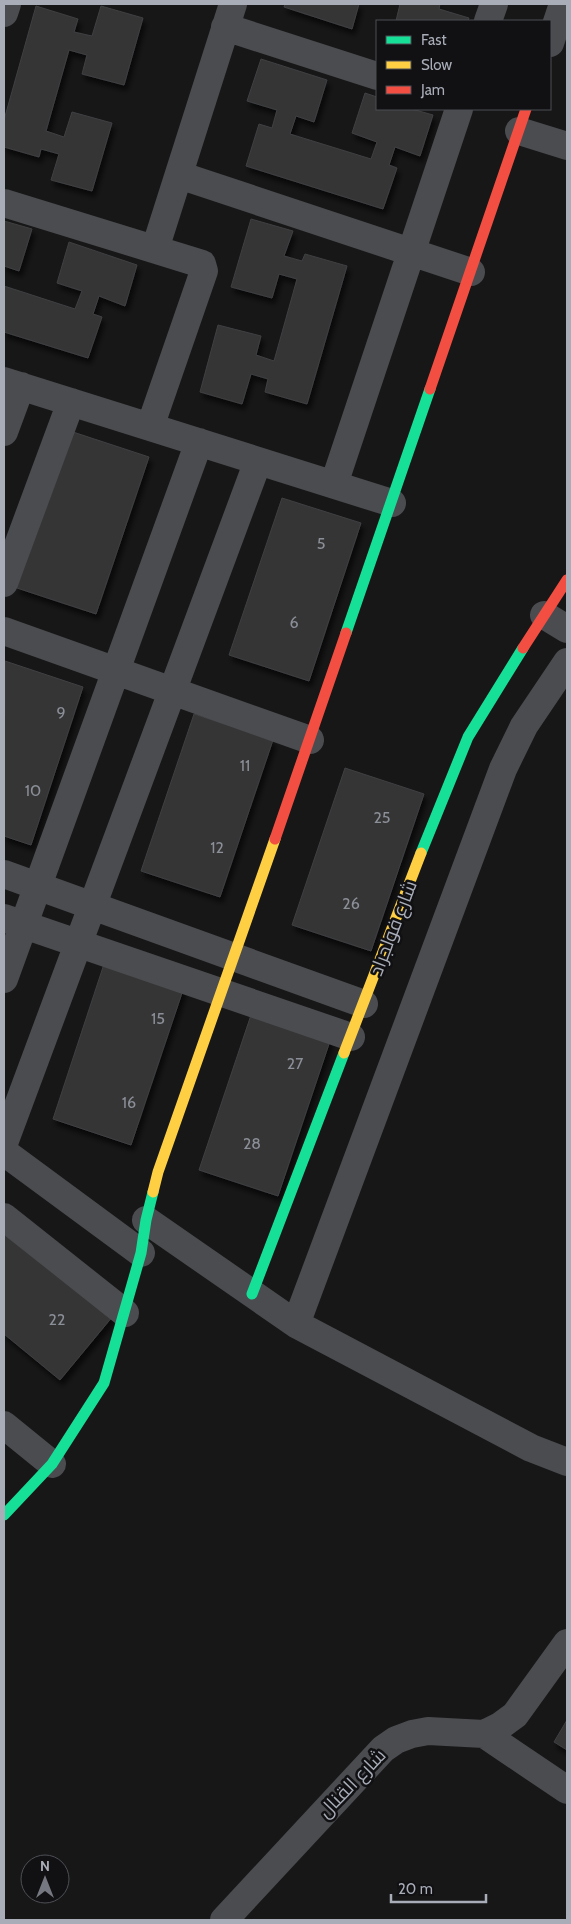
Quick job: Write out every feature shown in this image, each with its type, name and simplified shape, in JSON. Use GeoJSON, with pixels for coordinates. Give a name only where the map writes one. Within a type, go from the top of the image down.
{"type":"FeatureCollection","features":[{"type":"Feature","properties":{"kind":"street"},"geometry":{"type":"LineString","coordinates":[[4,13],[7,4]]}},
{"type":"Feature","properties":{"kind":"street"},"geometry":{"type":"LineString","coordinates":[[488,20],[494,4]]}},
{"type":"Feature","properties":{"kind":"street"},"geometry":{"type":"LineString","coordinates":[[551,39],[563,4]]}},
{"type":"Feature","properties":{"kind":"street"},"geometry":{"type":"LineString","coordinates":[[155,249],[229,16],[376,76]]}},
{"type":"Feature","properties":{"kind":"street"},"geometry":{"type":"LineString","coordinates":[[334,484],[459,110]]}},
{"type":"Feature","properties":{"kind":"street"},"geometry":{"type":"LineString","coordinates":[[4,1515],[52,1464],[104,1383],[141,1254],[146,1220],[158,1172],[310,740],[522,120],[567,146]]}},
{"type":"Feature","properties":{"kind":"street"},"geometry":{"type":"LineString","coordinates":[[179,174],[471,272]]}},
{"type":"Feature","properties":{"kind":"street"},"geometry":{"type":"LineString","coordinates":[[4,203],[155,249],[203,266],[204,271],[150,427]]}},
{"type":"Feature","properties":{"kind":"street"},"geometry":{"type":"LineString","coordinates":[[4,432],[12,383],[392,503]]}},
{"type":"Feature","properties":{"kind":"street"},"geometry":{"type":"LineString","coordinates":[[4,583],[71,402]]}},
{"type":"Feature","properties":{"kind":"street"},"geometry":{"type":"LineString","coordinates":[[4,979],[14,921],[38,887],[199,442]]}},
{"type":"Feature","properties":{"kind":"street"},"geometry":{"type":"LineString","coordinates":[[4,1143],[258,461]]}},
{"type":"Feature","properties":{"kind":"street","name":"شارع فولجراد"},"geometry":{"type":"LineString","coordinates":[[252,1294],[468,737],[567,580]]}},
{"type":"Feature","properties":{"kind":"street"},"geometry":{"type":"LineString","coordinates":[[544,615],[567,629]]}},
{"type":"Feature","properties":{"kind":"street"},"geometry":{"type":"LineString","coordinates":[[4,631],[310,740]]}},
{"type":"Feature","properties":{"kind":"street"},"geometry":{"type":"LineString","coordinates":[[296,1324],[503,769],[524,726],[567,662]]}},
{"type":"Feature","properties":{"kind":"street"},"geometry":{"type":"LineString","coordinates":[[4,874],[364,1004]]}},
{"type":"Feature","properties":{"kind":"street"},"geometry":{"type":"LineString","coordinates":[[14,921],[351,1037]]}},
{"type":"Feature","properties":{"kind":"street"},"geometry":{"type":"LineString","coordinates":[[4,1152],[141,1254]]}},
{"type":"Feature","properties":{"kind":"street"},"geometry":{"type":"LineString","coordinates":[[4,1217],[125,1313]]}},
{"type":"Feature","properties":{"kind":"street"},"geometry":{"type":"LineString","coordinates":[[146,1220],[296,1324],[531,1448],[567,1462]]}},
{"type":"Feature","properties":{"kind":"street"},"geometry":{"type":"LineString","coordinates":[[4,1425],[52,1464]]}},
{"type":"Feature","properties":{"kind":"street"},"geometry":{"type":"LineString","coordinates":[[567,1642],[514,1715],[484,1734],[567,1790]]}},
{"type":"Feature","properties":{"kind":"street","name":"شارع القنال"},"geometry":{"type":"LineString","coordinates":[[224,1920],[383,1749],[396,1740],[428,1731],[484,1734]]}},
{"type":"Feature","properties":{"kind":"building"},"geometry":{"type":"Polygon","coordinates":[[[285,4],[359,4],[352,29],[284,7],[285,4]]]}},
{"type":"Feature","properties":{"kind":"building"},"geometry":{"type":"Polygon","coordinates":[[[400,4],[440,4],[439,9],[469,18],[468,20],[396,20],[400,4]]]}},
{"type":"Feature","properties":{"kind":"building"},"geometry":{"type":"Polygon","coordinates":[[[36,6],[78,19],[74,32],[92,36],[101,6],[143,18],[124,85],[82,74],[87,55],[69,50],[46,131],[64,137],[72,112],[112,123],[92,191],[51,180],[59,154],[41,149],[39,157],[4,147],[4,120],[36,6]]]}},
{"type":"Feature","properties":{"kind":"building"},"geometry":{"type":"Polygon","coordinates":[[[261,59],[327,80],[314,122],[296,116],[290,134],[371,159],[377,142],[352,133],[365,93],[376,97],[376,110],[416,110],[433,115],[420,156],[395,147],[389,165],[397,168],[383,209],[246,166],[259,124],[272,128],[277,110],[247,101],[261,59]]]}},
{"type":"Feature","properties":{"kind":"building"},"geometry":{"type":"Polygon","coordinates":[[[251,219],[293,231],[284,256],[302,261],[305,254],[347,266],[307,404],[265,392],[268,379],[251,374],[242,404],[200,392],[218,325],[261,336],[256,355],[274,361],[297,279],[279,274],[272,298],[231,287],[251,219]]]}},
{"type":"Feature","properties":{"kind":"building"},"geometry":{"type":"Polygon","coordinates":[[[4,221],[32,229],[19,271],[4,266],[4,221]]]}},
{"type":"Feature","properties":{"kind":"building"},"geometry":{"type":"Polygon","coordinates":[[[69,242],[137,265],[125,306],[99,296],[93,314],[102,317],[88,358],[4,332],[4,286],[75,309],[82,291],[57,283],[69,242]]]}},
{"type":"Feature","properties":{"kind":"building"},"geometry":{"type":"Polygon","coordinates":[[[70,431],[149,457],[96,614],[17,588],[70,431]]]}},
{"type":"Feature","properties":{"kind":"building"},"geometry":{"type":"Polygon","coordinates":[[[282,498],[361,523],[309,681],[229,655],[282,498]]]}},
{"type":"Feature","properties":{"kind":"building"},"geometry":{"type":"Polygon","coordinates":[[[5,661],[83,687],[31,845],[4,836],[5,661]]]}},
{"type":"Feature","properties":{"kind":"building"},"geometry":{"type":"Polygon","coordinates":[[[194,714],[273,740],[220,897],[141,871],[194,714]]]}},
{"type":"Feature","properties":{"kind":"building"},"geometry":{"type":"Polygon","coordinates":[[[345,768],[424,794],[371,951],[292,925],[345,768]]]}},
{"type":"Feature","properties":{"kind":"building"},"geometry":{"type":"Polygon","coordinates":[[[105,961],[184,987],[131,1145],[53,1119],[105,961]]]}},
{"type":"Feature","properties":{"kind":"building"},"geometry":{"type":"Polygon","coordinates":[[[252,1012],[331,1038],[278,1196],[199,1170],[252,1012]]]}},
{"type":"Feature","properties":{"kind":"building"},"geometry":{"type":"Polygon","coordinates":[[[4,1227],[113,1316],[60,1380],[4,1334],[4,1227]]]}},
{"type":"Feature","properties":{"kind":"building"},"geometry":{"type":"Polygon","coordinates":[[[567,1720],[567,1750],[554,1742],[567,1720]]]}},
{"type":"Feature","properties":{"kind":"traffic: fast"},"geometry":{"type":"LineString","coordinates":[[346,633],[430,389]]}},
{"type":"Feature","properties":{"kind":"traffic: fast"},"geometry":{"type":"LineString","coordinates":[[421,853],[468,737],[523,648]]}},
{"type":"Feature","properties":{"kind":"traffic: fast"},"geometry":{"type":"LineString","coordinates":[[252,1294],[344,1053]]}},
{"type":"Feature","properties":{"kind":"traffic: fast"},"geometry":{"type":"LineString","coordinates":[[4,1515],[52,1464],[104,1383],[141,1253],[153,1192]]}},
{"type":"Feature","properties":{"kind":"traffic: slow"},"geometry":{"type":"LineString","coordinates":[[153,1192],[158,1172],[275,839]]}},
{"type":"Feature","properties":{"kind":"traffic: slow"},"geometry":{"type":"LineString","coordinates":[[344,1053],[421,853]]}},
{"type":"Feature","properties":{"kind":"traffic: jam"},"geometry":{"type":"LineString","coordinates":[[430,389],[526,110]]}},
{"type":"Feature","properties":{"kind":"traffic: jam"},"geometry":{"type":"LineString","coordinates":[[523,648],[567,580]]}},
{"type":"Feature","properties":{"kind":"traffic: jam"},"geometry":{"type":"LineString","coordinates":[[275,839],[346,633]]}}]}
